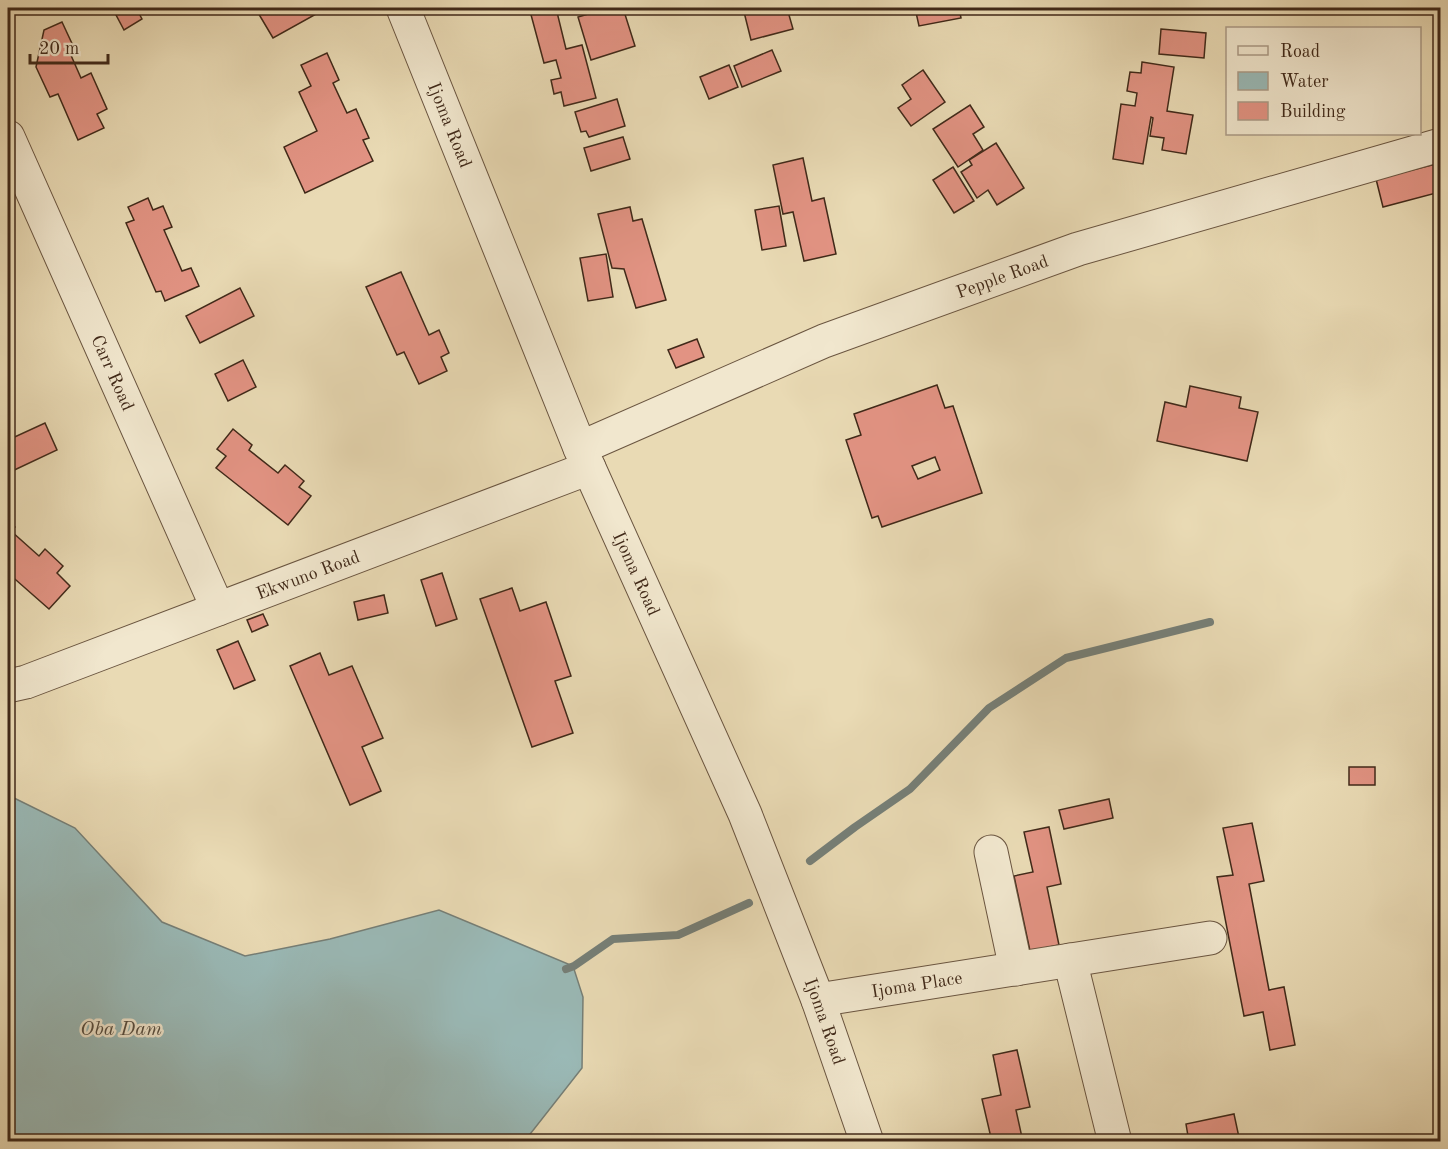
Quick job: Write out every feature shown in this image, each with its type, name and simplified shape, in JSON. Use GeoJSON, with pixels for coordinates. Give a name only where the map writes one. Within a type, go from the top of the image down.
{"type":"FeatureCollection","features":[{"type":"Feature","properties":{"kind":"street","name":"Ijoma Road"},"geometry":{"type":"LineString","coordinates":[[403,8],[584,458],[745,814],[818,1000],[867,1142]]}},
{"type":"Feature","properties":{"kind":"street","name":"Carr Road"},"geometry":{"type":"LineString","coordinates":[[8,137],[218,609]]}},
{"type":"Feature","properties":{"kind":"street","name":"Pepple Road"},"geometry":{"type":"LineString","coordinates":[[584,458],[824,341],[1078,249],[1440,145]]}},
{"type":"Feature","properties":{"kind":"street","name":"Ekwuno Road"},"geometry":{"type":"LineString","coordinates":[[17,684],[218,609],[584,458]]}},
{"type":"Feature","properties":{"kind":"street"},"geometry":{"type":"LineString","coordinates":[[990,852],[1016,969]]}},
{"type":"Feature","properties":{"kind":"street","name":"Ijoma Place"},"geometry":{"type":"LineString","coordinates":[[818,1000],[1210,938]]}},
{"type":"Feature","properties":{"kind":"street"},"geometry":{"type":"LineString","coordinates":[[1070,960],[1115,1142]]}},
{"type":"Feature","properties":{"kind":"water","name":"Oba Dam"},"geometry":{"type":"Polygon","coordinates":[[[8,795],[75,828],[162,922],[245,956],[330,939],[439,910],[573,966],[583,997],[582,1068],[527,1138],[529,1141],[8,1141],[8,795]]]}},
{"type":"Feature","properties":{"kind":"building"},"geometry":{"type":"Polygon","coordinates":[[[125,8],[136,8],[142,19],[124,30],[115,13],[125,8]]]}},
{"type":"Feature","properties":{"kind":"building"},"geometry":{"type":"Polygon","coordinates":[[[264,8],[327,8],[273,38],[257,11],[264,8]]]}},
{"type":"Feature","properties":{"kind":"building"},"geometry":{"type":"Polygon","coordinates":[[[556,8],[566,49],[582,45],[596,98],[564,106],[561,92],[554,94],[551,80],[561,78],[556,60],[544,63],[530,11],[556,8]]]}},
{"type":"Feature","properties":{"kind":"building"},"geometry":{"type":"Polygon","coordinates":[[[609,8],[623,8],[635,46],[591,60],[578,17],[609,8]]]}},
{"type":"Feature","properties":{"kind":"building"},"geometry":{"type":"Polygon","coordinates":[[[743,8],[787,8],[793,29],[751,40],[743,8]]]}},
{"type":"Feature","properties":{"kind":"building"},"geometry":{"type":"Polygon","coordinates":[[[915,8],[959,8],[961,18],[919,26],[915,8]]]}},
{"type":"Feature","properties":{"kind":"building"},"geometry":{"type":"Polygon","coordinates":[[[62,22],[75,50],[70,53],[81,78],[91,73],[107,109],[97,114],[104,128],[78,140],[58,94],[50,97],[36,67],[44,30],[62,22]]]}},
{"type":"Feature","properties":{"kind":"building"},"geometry":{"type":"Polygon","coordinates":[[[1161,29],[1206,33],[1204,58],[1159,54],[1161,29]]]}},
{"type":"Feature","properties":{"kind":"building"},"geometry":{"type":"Polygon","coordinates":[[[772,50],[781,71],[742,87],[734,66],[772,50]]]}},
{"type":"Feature","properties":{"kind":"building"},"geometry":{"type":"Polygon","coordinates":[[[327,53],[339,80],[333,83],[347,113],[356,109],[369,138],[363,140],[373,161],[305,193],[284,147],[317,131],[299,92],[311,86],[301,65],[327,53]]]}},
{"type":"Feature","properties":{"kind":"building"},"geometry":{"type":"Polygon","coordinates":[[[1142,62],[1174,67],[1167,111],[1193,115],[1186,154],[1162,150],[1164,138],[1150,136],[1153,118],[1151,117],[1143,164],[1113,159],[1121,104],[1135,106],[1137,93],[1127,91],[1130,72],[1141,73],[1142,62]]]}},
{"type":"Feature","properties":{"kind":"building"},"geometry":{"type":"Polygon","coordinates":[[[729,65],[738,87],[709,99],[700,77],[729,65]]]}},
{"type":"Feature","properties":{"kind":"building"},"geometry":{"type":"Polygon","coordinates":[[[923,70],[945,102],[911,126],[898,108],[911,99],[902,85],[923,70]]]}},
{"type":"Feature","properties":{"kind":"building"},"geometry":{"type":"Polygon","coordinates":[[[617,99],[625,126],[589,137],[586,131],[581,132],[575,112],[617,99]]]}},
{"type":"Feature","properties":{"kind":"building"},"geometry":{"type":"Polygon","coordinates":[[[970,105],[984,127],[973,134],[983,150],[958,167],[933,129],[970,105]]]}},
{"type":"Feature","properties":{"kind":"building"},"geometry":{"type":"Polygon","coordinates":[[[623,137],[630,159],[591,171],[584,148],[623,137]]]}},
{"type":"Feature","properties":{"kind":"building"},"geometry":{"type":"Polygon","coordinates":[[[996,143],[1024,188],[997,205],[988,190],[977,198],[961,172],[972,165],[969,160],[996,143]]]}},
{"type":"Feature","properties":{"kind":"building"},"geometry":{"type":"Polygon","coordinates":[[[803,158],[812,201],[824,198],[836,254],[804,261],[793,212],[783,214],[773,165],[803,158]]]}},
{"type":"Feature","properties":{"kind":"building"},"geometry":{"type":"Polygon","coordinates":[[[1440,163],[1440,192],[1383,207],[1376,179],[1440,163]]]}},
{"type":"Feature","properties":{"kind":"building"},"geometry":{"type":"Polygon","coordinates":[[[953,167],[974,201],[954,213],[933,180],[953,167]]]}},
{"type":"Feature","properties":{"kind":"building"},"geometry":{"type":"Polygon","coordinates":[[[148,198],[153,210],[163,206],[172,227],[164,230],[182,271],[191,268],[199,286],[165,301],[161,291],[156,292],[126,223],[134,220],[128,207],[148,198]]]}},
{"type":"Feature","properties":{"kind":"building"},"geometry":{"type":"Polygon","coordinates":[[[779,206],[786,246],[762,250],[755,210],[779,206]]]}},
{"type":"Feature","properties":{"kind":"building"},"geometry":{"type":"Polygon","coordinates":[[[630,207],[633,221],[642,219],[666,300],[636,308],[624,269],[612,268],[598,214],[630,207]]]}},
{"type":"Feature","properties":{"kind":"building"},"geometry":{"type":"Polygon","coordinates":[[[606,254],[613,297],[588,301],[580,258],[606,254]]]}},
{"type":"Feature","properties":{"kind":"building"},"geometry":{"type":"Polygon","coordinates":[[[401,272],[429,335],[439,330],[449,353],[441,357],[447,371],[419,384],[404,352],[397,355],[366,287],[401,272]]]}},
{"type":"Feature","properties":{"kind":"building"},"geometry":{"type":"Polygon","coordinates":[[[240,288],[254,316],[200,343],[186,316],[240,288]]]}},
{"type":"Feature","properties":{"kind":"building"},"geometry":{"type":"Polygon","coordinates":[[[697,339],[704,357],[676,368],[668,350],[697,339]]]}},
{"type":"Feature","properties":{"kind":"building"},"geometry":{"type":"Polygon","coordinates":[[[243,360],[256,387],[228,401],[215,374],[243,360]]]}},
{"type":"Feature","properties":{"kind":"building"},"geometry":{"type":"Polygon","coordinates":[[[937,385],[945,408],[953,406],[982,493],[882,527],[878,516],[872,518],[846,440],[861,435],[854,414],[937,385]],[[935,457],[912,466],[918,479],[940,470],[935,457]]]}},
{"type":"Feature","properties":{"kind":"building"},"geometry":{"type":"Polygon","coordinates":[[[1190,386],[1241,397],[1239,408],[1258,412],[1247,461],[1157,441],[1165,402],[1186,407],[1190,386]]]}},
{"type":"Feature","properties":{"kind":"building"},"geometry":{"type":"Polygon","coordinates":[[[45,423],[57,450],[8,473],[8,440],[45,423]]]}},
{"type":"Feature","properties":{"kind":"building"},"geometry":{"type":"Polygon","coordinates":[[[233,429],[252,445],[249,450],[278,473],[285,465],[304,481],[299,487],[311,496],[288,525],[216,468],[226,456],[217,449],[233,429]]]}},
{"type":"Feature","properties":{"kind":"building"},"geometry":{"type":"Polygon","coordinates":[[[8,520],[15,527],[11,531],[39,556],[45,549],[63,566],[57,573],[70,586],[49,609],[8,573],[8,520]]]}},
{"type":"Feature","properties":{"kind":"building"},"geometry":{"type":"Polygon","coordinates":[[[442,573],[457,619],[436,626],[421,580],[442,573]]]}},
{"type":"Feature","properties":{"kind":"building"},"geometry":{"type":"Polygon","coordinates":[[[512,588],[520,611],[546,602],[571,676],[555,681],[573,733],[532,747],[480,599],[512,588]]]}},
{"type":"Feature","properties":{"kind":"building"},"geometry":{"type":"Polygon","coordinates":[[[384,595],[388,613],[358,620],[354,602],[384,595]]]}},
{"type":"Feature","properties":{"kind":"building"},"geometry":{"type":"Polygon","coordinates":[[[263,614],[268,625],[252,632],[247,620],[263,614]]]}},
{"type":"Feature","properties":{"kind":"building"},"geometry":{"type":"Polygon","coordinates":[[[238,641],[255,680],[234,689],[217,650],[238,641]]]}},
{"type":"Feature","properties":{"kind":"building"},"geometry":{"type":"Polygon","coordinates":[[[320,653],[329,675],[352,666],[383,738],[362,747],[381,791],[350,805],[290,666],[320,653]]]}},
{"type":"Feature","properties":{"kind":"building"},"geometry":{"type":"Polygon","coordinates":[[[1349,767],[1375,767],[1375,785],[1349,785],[1349,767]]]}},
{"type":"Feature","properties":{"kind":"building"},"geometry":{"type":"Polygon","coordinates":[[[1109,799],[1113,818],[1064,829],[1059,810],[1109,799]]]}},
{"type":"Feature","properties":{"kind":"building"},"geometry":{"type":"Polygon","coordinates":[[[1252,823],[1264,881],[1249,884],[1269,990],[1284,987],[1295,1045],[1270,1050],[1263,1012],[1244,1016],[1217,877],[1233,875],[1223,828],[1252,823]]]}},
{"type":"Feature","properties":{"kind":"building"},"geometry":{"type":"Polygon","coordinates":[[[1049,827],[1061,884],[1047,887],[1059,945],[1030,951],[1014,876],[1033,872],[1024,832],[1049,827]]]}},
{"type":"Feature","properties":{"kind":"building"},"geometry":{"type":"Polygon","coordinates":[[[1017,1050],[1030,1107],[1016,1110],[1023,1142],[992,1142],[982,1099],[1001,1095],[993,1055],[1017,1050]]]}},
{"type":"Feature","properties":{"kind":"building"},"geometry":{"type":"Polygon","coordinates":[[[1234,1114],[1240,1142],[1189,1142],[1186,1124],[1234,1114]]]}},
{"type":"Feature","properties":{"kind":"waterway"},"geometry":{"type":"LineString","coordinates":[[810,861],[910,789],[989,708],[1066,658],[1210,622]]}},
{"type":"Feature","properties":{"kind":"waterway"},"geometry":{"type":"LineString","coordinates":[[566,969],[613,939],[678,935],[749,903]]}}]}
